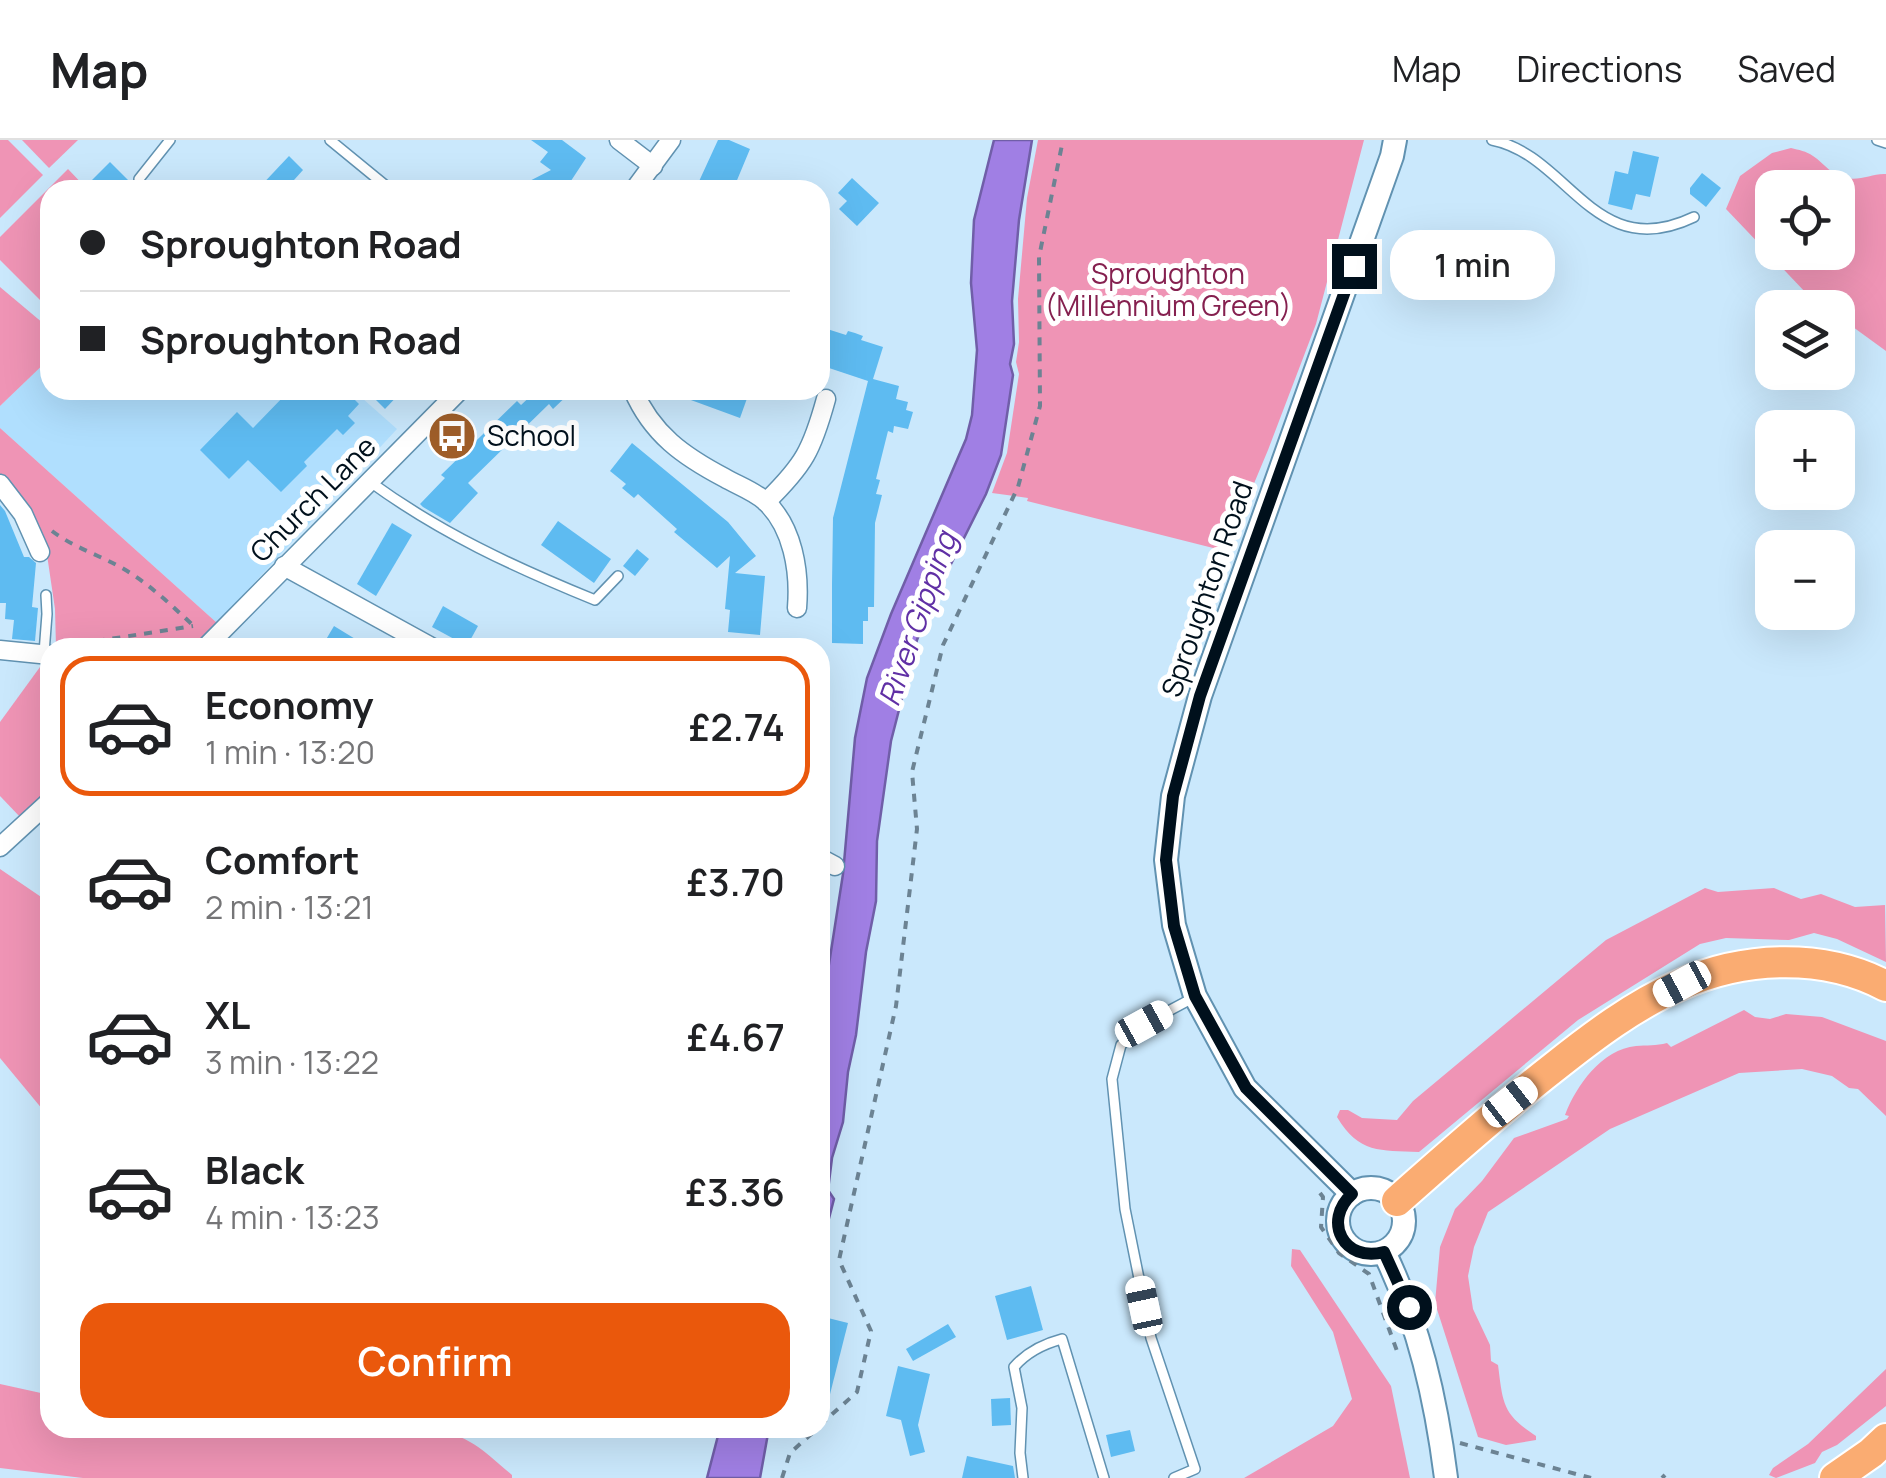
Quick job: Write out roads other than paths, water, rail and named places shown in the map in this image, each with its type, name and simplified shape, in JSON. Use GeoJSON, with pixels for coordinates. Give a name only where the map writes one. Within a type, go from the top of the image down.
{"type":"FeatureCollection","features":[{"type":"Feature","properties":{"kind":"highway"},"geometry":{"type":"LineString","coordinates":[[1397,1201],[1510,1102],[1590,1039],[1682,984],[1730,968],[1793,963],[1838,968],[1886,986]]}},
{"type":"Feature","properties":{"kind":"highway"},"geometry":{"type":"LineString","coordinates":[[1834,1478],[1886,1439]]}},
{"type":"Feature","properties":{"kind":"street"},"geometry":{"type":"LineString","coordinates":[[619,140],[653,166]]}},
{"type":"Feature","properties":{"kind":"street"},"geometry":{"type":"LineString","coordinates":[[642,180],[671,140]]}},
{"type":"Feature","properties":{"kind":"street","name":"Sproughton Road"},"geometry":{"type":"LineString","coordinates":[[1352,1194],[1246,1088],[1195,996],[1174,926],[1166,860],[1173,796],[1200,696],[1360,248],[1394,140]]}},
{"type":"Feature","properties":{"kind":"street","name":"Church Lane"},"geometry":{"type":"LineString","coordinates":[[215,638],[450,400]]}},
{"type":"Feature","properties":{"kind":"street"},"geometry":{"type":"LineString","coordinates":[[637,400],[647,419],[671,445],[766,502],[792,549],[797,608]]}},
{"type":"Feature","properties":{"kind":"street"},"geometry":{"type":"LineString","coordinates":[[766,502],[800,466],[816,437],[826,400]]}},
{"type":"Feature","properties":{"kind":"street"},"geometry":{"type":"LineString","coordinates":[[0,484],[23,514],[40,552]]}},
{"type":"Feature","properties":{"kind":"street"},"geometry":{"type":"LineString","coordinates":[[284,566],[415,638]]}},
{"type":"Feature","properties":{"kind":"street"},"geometry":{"type":"LineString","coordinates":[[0,650],[40,652]]}},
{"type":"Feature","properties":{"kind":"street"},"geometry":{"type":"LineString","coordinates":[[0,847],[40,810]]}},
{"type":"Feature","properties":{"kind":"street"},"geometry":{"type":"LineString","coordinates":[[1371,1188],[1381,1190],[1402,1209],[1403,1228],[1395,1244],[1384,1252],[1359,1253],[1343,1240],[1337,1220],[1352,1194],[1371,1188]]}},
{"type":"Feature","properties":{"kind":"street"},"geometry":{"type":"LineString","coordinates":[[1384,1252],[1409,1307],[1428,1368],[1446,1478]]}},
{"type":"Feature","properties":{"kind":"lane"},"geometry":{"type":"LineString","coordinates":[[139,179],[170,140]]}},
{"type":"Feature","properties":{"kind":"lane"},"geometry":{"type":"LineString","coordinates":[[330,140],[379,180]]}},
{"type":"Feature","properties":{"kind":"lane"},"geometry":{"type":"LineString","coordinates":[[1492,140],[1522,153],[1614,222],[1639,229],[1674,225],[1694,217]]}},
{"type":"Feature","properties":{"kind":"lane"},"geometry":{"type":"LineString","coordinates":[[1877,140],[1886,142]]}},
{"type":"Feature","properties":{"kind":"lane"},"geometry":{"type":"LineString","coordinates":[[369,481],[421,518],[505,562],[595,600],[618,576]]}},
{"type":"Feature","properties":{"kind":"lane"},"geometry":{"type":"LineString","coordinates":[[46,595],[50,638]]}},
{"type":"Feature","properties":{"kind":"lane"},"geometry":{"type":"LineString","coordinates":[[1174,1478],[1195,1470],[1151,1338],[1124,1208],[1112,1079],[1121,1045],[1144,1024],[1195,996]]}},
{"type":"Feature","properties":{"kind":"lane"},"geometry":{"type":"LineString","coordinates":[[1023,1478],[1022,1408],[1014,1367],[1023,1357],[1062,1339],[1104,1478]]}},
{"type":"Feature","properties":{"kind":"water","name":"River Gipping"},"geometry":{"type":"Polygon","coordinates":[[[994,140],[1032,140],[1019,220],[1012,301],[1013,375],[1001,455],[986,494],[930,606],[917,640],[891,741],[877,841],[876,901],[843,1122],[830,1174],[830,958],[843,874],[855,738],[867,678],[966,439],[972,415],[977,350],[971,283],[974,220],[994,140]]]}},
{"type":"Feature","properties":{"kind":"water"},"geometry":{"type":"Polygon","coordinates":[[[717,1438],[767,1438],[760,1478],[707,1478],[717,1438]]]}},
{"type":"Feature","properties":{"kind":"place","name":"School"},"geometry":{"type":"Point","coordinates":[452,436]}},
{"type":"Feature","properties":{"kind":"park label","name":"Sproughton (Millennium Green)"},"geometry":{"type":"Point","coordinates":[1168,290]}}]}
